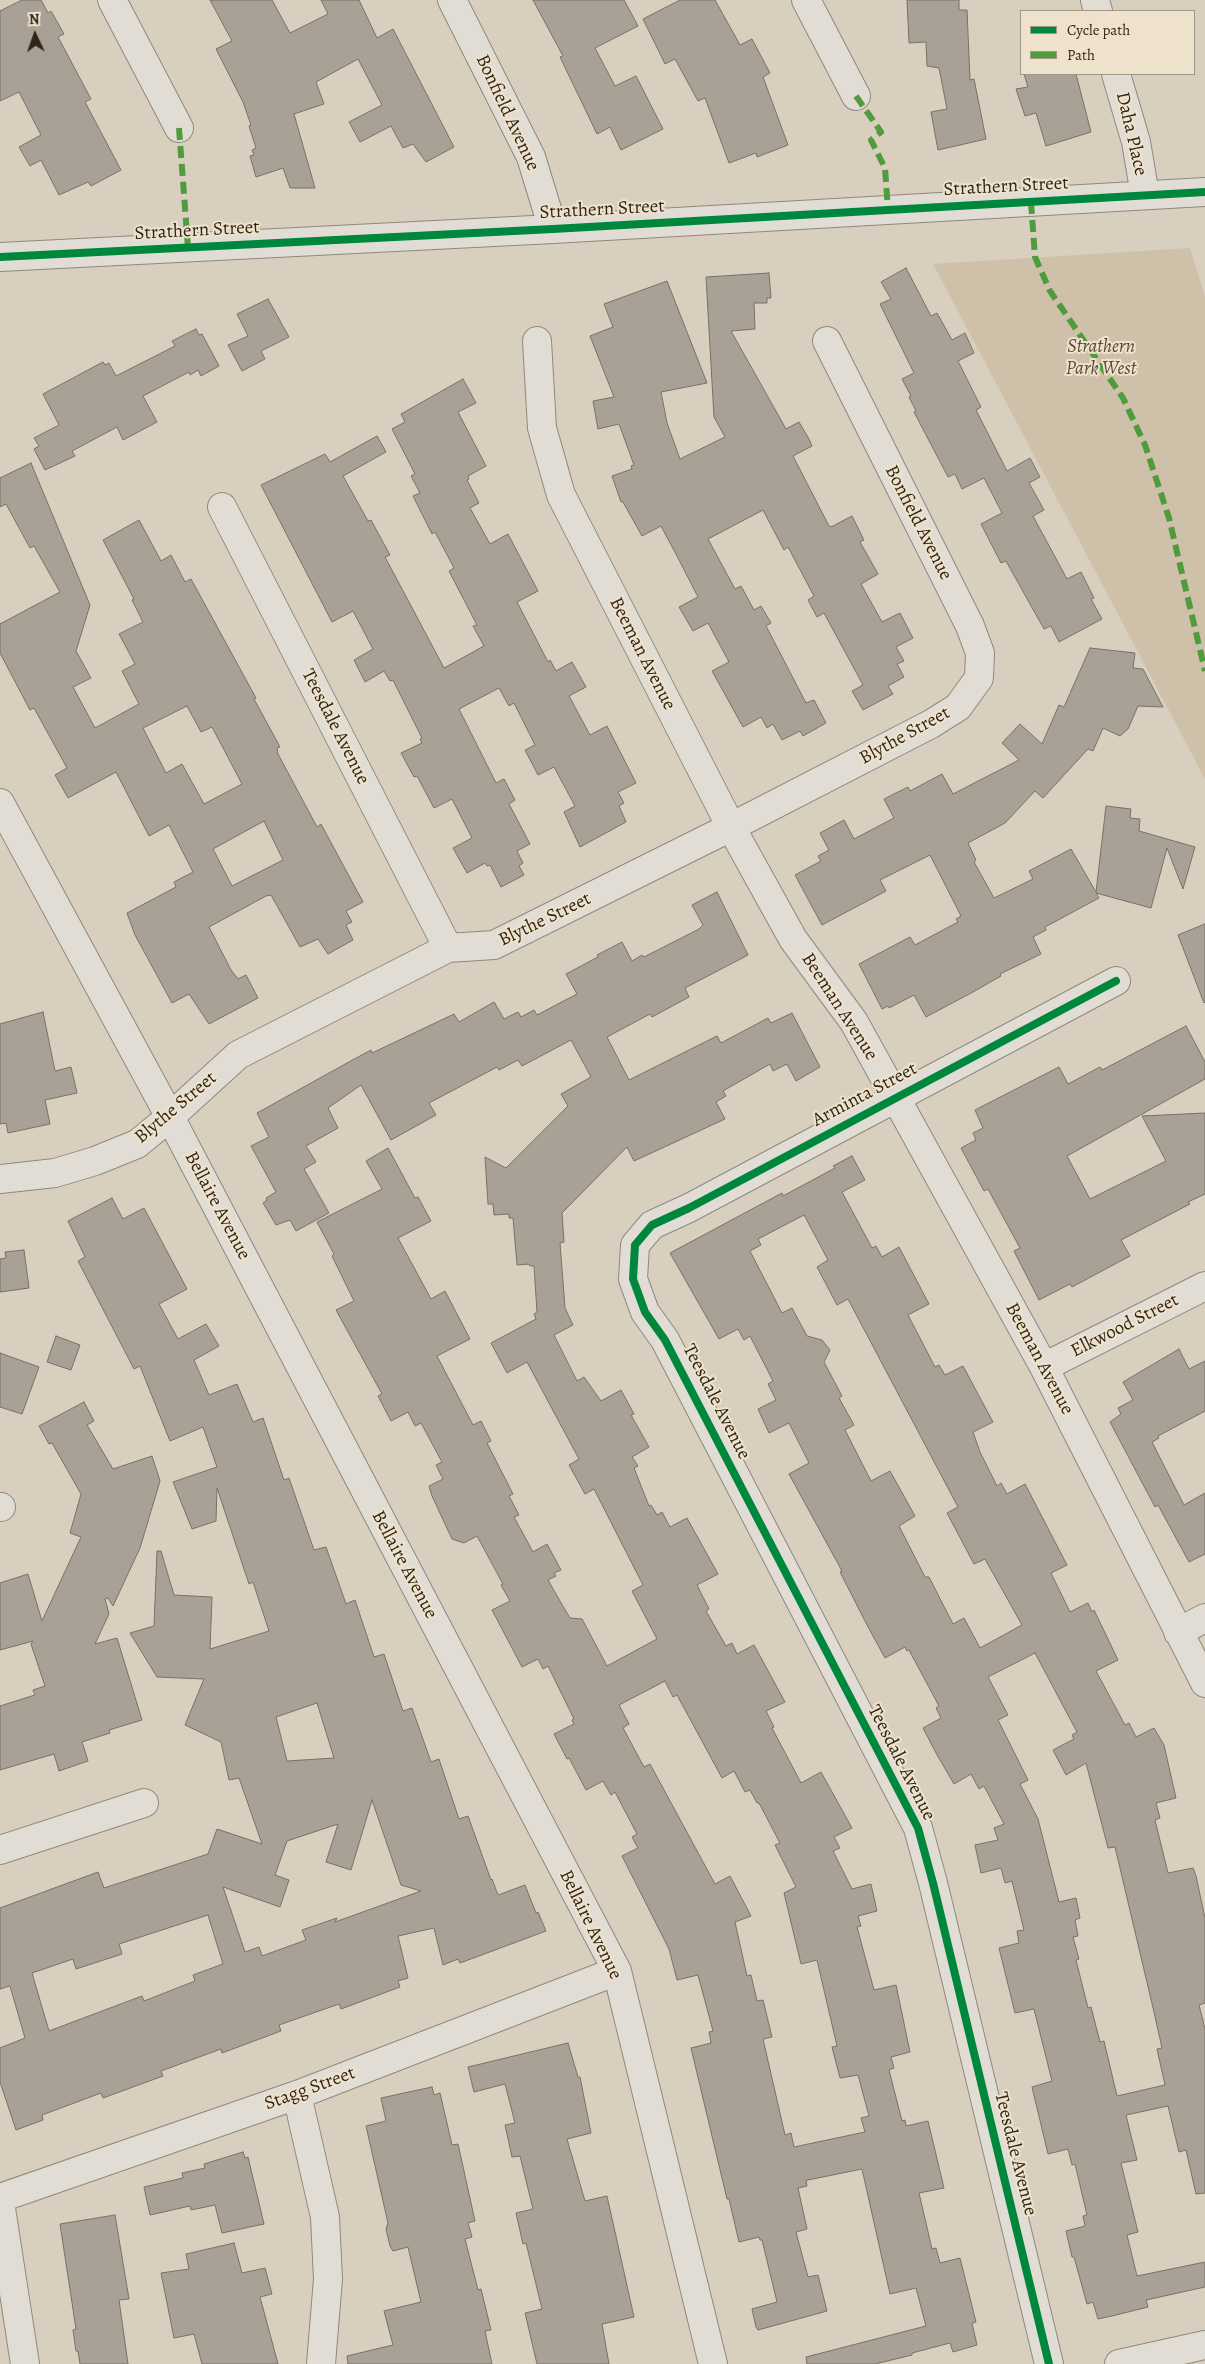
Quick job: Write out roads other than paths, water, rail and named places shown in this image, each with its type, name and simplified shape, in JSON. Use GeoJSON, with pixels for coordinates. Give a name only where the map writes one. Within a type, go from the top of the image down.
{"type":"FeatureCollection","features":[{"type":"Feature","properties":{"kind":"street"},"geometry":{"type":"LineString","coordinates":[[112,0],[179,128]]}},
{"type":"Feature","properties":{"kind":"street","name":"Bonfield Avenue"},"geometry":{"type":"LineString","coordinates":[[452,0],[531,158],[553,229]]}},
{"type":"Feature","properties":{"kind":"street"},"geometry":{"type":"LineString","coordinates":[[806,0],[856,96]]}},
{"type":"Feature","properties":{"kind":"street","name":"Daha Place"},"geometry":{"type":"LineString","coordinates":[[1116,75],[1136,142],[1145,195]]}},
{"type":"Feature","properties":{"kind":"street","name":"Strathern Street"},"geometry":{"type":"LineString","coordinates":[[0,256],[553,229],[1205,192]]}},
{"type":"Feature","properties":{"kind":"street","name":"Bonfield Avenue"},"geometry":{"type":"LineString","coordinates":[[826,341],[959,604],[980,653],[979,678],[958,707]]}},
{"type":"Feature","properties":{"kind":"street","name":"Beeman Avenue"},"geometry":{"type":"LineString","coordinates":[[537,342],[542,428],[561,495],[731,827],[793,939],[854,1022],[1044,1366],[1205,1683]]}},
{"type":"Feature","properties":{"kind":"street","name":"Teesdale Avenue"},"geometry":{"type":"LineString","coordinates":[[222,507],[448,948]]}},
{"type":"Feature","properties":{"kind":"street","name":"Blythe Street"},"geometry":{"type":"LineString","coordinates":[[0,1179],[55,1172],[94,1161],[137,1144],[170,1117],[238,1055],[448,948],[494,945],[731,827],[931,724],[958,707]]}},
{"type":"Feature","properties":{"kind":"street","name":"Bellaire Avenue"},"geometry":{"type":"LineString","coordinates":[[0,803],[170,1117],[617,1971],[714,2364]]}},
{"type":"Feature","properties":{"kind":"street","name":"Arminta Street"},"geometry":{"type":"LineString","coordinates":[[635,1245],[652,1225],[689,1208],[1116,981]]}},
{"type":"Feature","properties":{"kind":"street","name":"Teesdale Avenue"},"geometry":{"type":"LineString","coordinates":[[635,1245],[633,1279],[644,1312],[665,1340],[918,1828],[933,1883],[1049,2364]]}},
{"type":"Feature","properties":{"kind":"street","name":"Elkwood Street"},"geometry":{"type":"LineString","coordinates":[[1044,1366],[1205,1286]]}},
{"type":"Feature","properties":{"kind":"street"},"geometry":{"type":"LineString","coordinates":[[1178,1632],[1205,1618]]}},
{"type":"Feature","properties":{"kind":"street"},"geometry":{"type":"LineString","coordinates":[[0,1850],[144,1803]]}},
{"type":"Feature","properties":{"kind":"street","name":"Stagg Street"},"geometry":{"type":"LineString","coordinates":[[0,2198],[297,2095],[617,1971]]}},
{"type":"Feature","properties":{"kind":"street"},"geometry":{"type":"LineString","coordinates":[[297,2095],[325,2217],[328,2279],[321,2364]]}},
{"type":"Feature","properties":{"kind":"street"},"geometry":{"type":"LineString","coordinates":[[0,2202],[25,2364]]}},
{"type":"Feature","properties":{"kind":"street"},"geometry":{"type":"LineString","coordinates":[[1119,2364],[1205,2345]]}},
{"type":"Feature","properties":{"kind":"park label","name":"Strathern Park West"},"geometry":{"type":"Point","coordinates":[1101,358]}}]}
